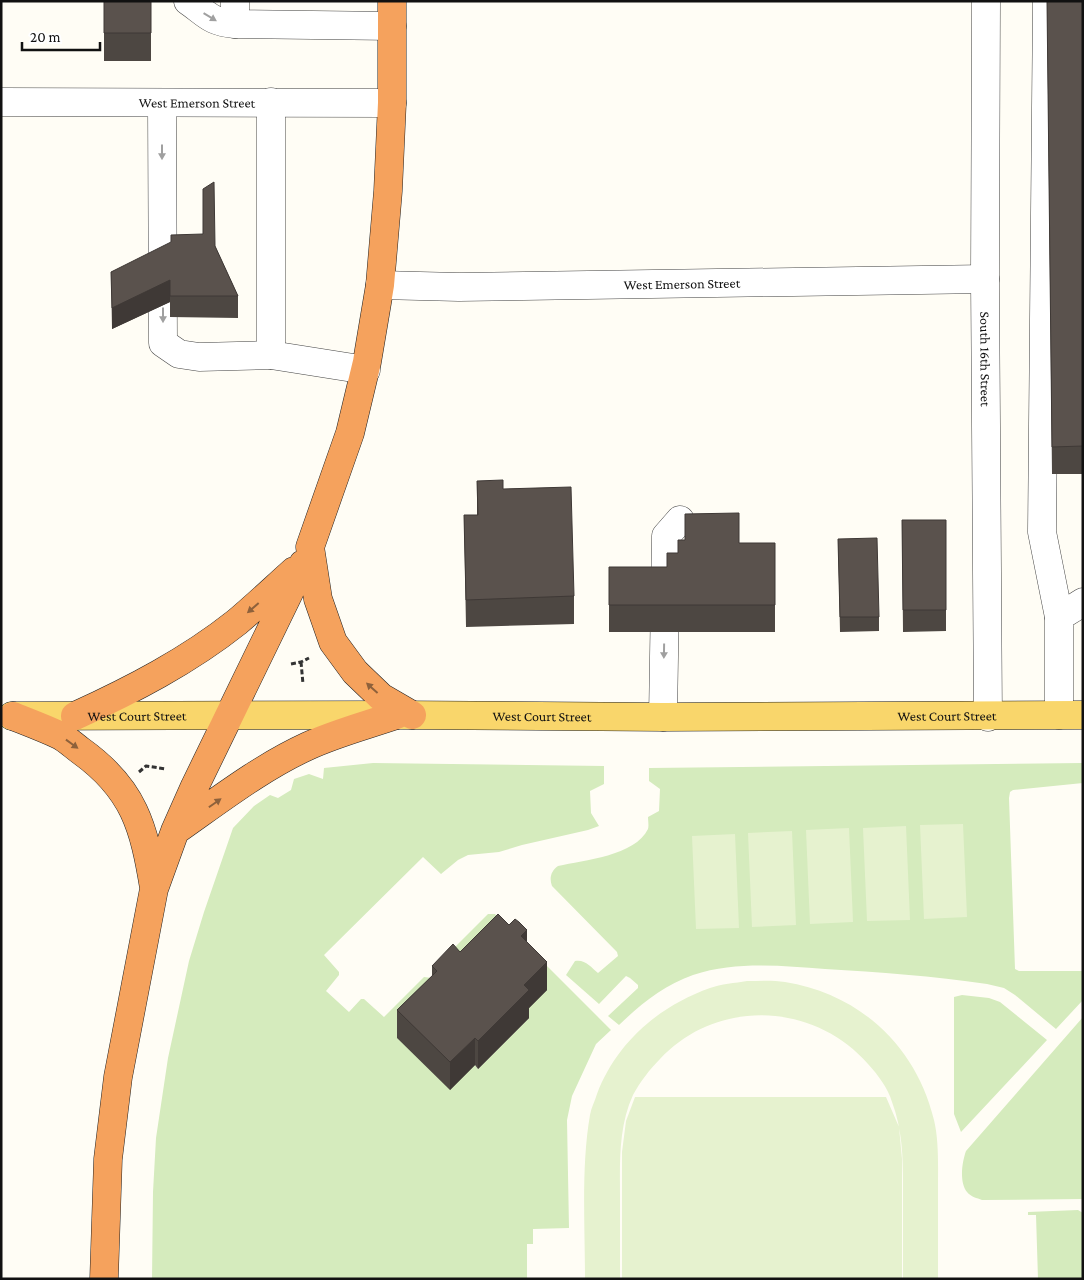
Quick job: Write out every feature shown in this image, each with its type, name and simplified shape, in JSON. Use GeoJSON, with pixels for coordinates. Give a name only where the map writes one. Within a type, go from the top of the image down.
{"type":"FeatureCollection","features":[{"type":"Feature","properties":{"kind":"highway"},"geometry":{"type":"LineString","coordinates":[[104,1279],[108,1159],[118,1077],[154,889],[175,831],[195,786],[306,556],[350,433],[366,370],[380,285],[388,191],[392,103],[392,14]]}},
{"type":"Feature","properties":{"kind":"highway"},"geometry":{"type":"LineString","coordinates":[[306,556],[333,642],[355,672],[404,715]]}},
{"type":"Feature","properties":{"kind":"highway"},"geometry":{"type":"LineString","coordinates":[[76,716],[126,693],[179,662],[236,622],[306,556]]}},
{"type":"Feature","properties":{"kind":"highway"},"geometry":{"type":"LineString","coordinates":[[175,831],[276,762],[310,745],[404,715]]}},
{"type":"Feature","properties":{"kind":"highway"},"geometry":{"type":"LineString","coordinates":[[7,716],[60,736],[95,761],[120,786],[136,813],[148,850],[154,889]]}},
{"type":"Feature","properties":{"kind":"main road","name":"West Court Street"},"geometry":{"type":"LineString","coordinates":[[7,716],[988,717],[1071,715]]}},
{"type":"Feature","properties":{"kind":"street"},"geometry":{"type":"LineString","coordinates":[[188,1],[220,23],[235,13],[392,14]]}},
{"type":"Feature","properties":{"kind":"street","name":"South 16th Street"},"geometry":{"type":"LineString","coordinates":[[986,1],[985,279],[988,717]]}},
{"type":"Feature","properties":{"kind":"street"},"geometry":{"type":"LineString","coordinates":[[1047,1],[1042,532],[1059,617],[1071,715]]}},
{"type":"Feature","properties":{"kind":"street","name":"West Emerson Street"},"geometry":{"type":"LineString","coordinates":[[1,102],[392,103]]}},
{"type":"Feature","properties":{"kind":"street"},"geometry":{"type":"LineString","coordinates":[[271,102],[271,355]]}},
{"type":"Feature","properties":{"kind":"street"},"geometry":{"type":"LineString","coordinates":[[162,103],[163,343],[179,354],[199,357],[271,355],[366,370]]}},
{"type":"Feature","properties":{"kind":"street","name":"West Emerson Street"},"geometry":{"type":"LineString","coordinates":[[380,285],[459,287],[985,279]]}},
{"type":"Feature","properties":{"kind":"street"},"geometry":{"type":"LineString","coordinates":[[664,717],[666,536],[680,520]]}},
{"type":"Feature","properties":{"kind":"street"},"geometry":{"type":"LineString","coordinates":[[1059,617],[1083,602]]}},
{"type":"Feature","properties":{"kind":"path"},"geometry":{"type":"LineString","coordinates":[[291,664],[309,658]]}},
{"type":"Feature","properties":{"kind":"path"},"geometry":{"type":"LineString","coordinates":[[301,662],[303,684]]}},
{"type":"Feature","properties":{"kind":"path"},"geometry":{"type":"LineString","coordinates":[[131,778],[146,766],[166,769]]}},
{"type":"Feature","properties":{"kind":"green space"},"geometry":{"type":"Polygon","coordinates":[[[373,763],[604,766],[604,784],[590,791],[591,813],[599,826],[499,852],[468,855],[458,860],[441,874],[423,857],[324,955],[339,972],[339,975],[326,991],[349,1012],[361,999],[364,999],[384,1017],[424,977],[432,978],[478,1069],[529,1018],[524,1013],[533,952],[611,1030],[596,1044],[572,1096],[567,1120],[569,1228],[533,1229],[533,1244],[527,1244],[527,1279],[152,1279],[156,1138],[168,1058],[189,961],[233,828],[254,806],[270,795],[278,798],[291,790],[294,779],[309,774],[323,779],[324,768],[373,763]]]}},
{"type":"Feature","properties":{"kind":"green space"},"geometry":{"type":"Polygon","coordinates":[[[1083,763],[1083,783],[1013,790],[1010,792],[1009,798],[1015,969],[1019,971],[1083,971],[1083,1000],[1056,1029],[1015,995],[1004,988],[987,984],[886,973],[759,966],[726,968],[682,979],[653,996],[619,1025],[608,1016],[638,988],[638,985],[626,976],[599,1004],[566,975],[575,961],[585,962],[598,973],[618,956],[617,952],[552,886],[552,872],[558,866],[594,859],[621,851],[641,838],[648,829],[648,817],[659,811],[660,789],[649,781],[649,768],[1083,763]]]}},
{"type":"Feature","properties":{"kind":"green space"},"geometry":{"type":"Polygon","coordinates":[[[963,824],[967,917],[924,919],[920,825],[963,824]]]}},
{"type":"Feature","properties":{"kind":"green space"},"geometry":{"type":"Polygon","coordinates":[[[906,826],[910,920],[867,921],[863,828],[906,826]]]}},
{"type":"Feature","properties":{"kind":"green space"},"geometry":{"type":"Polygon","coordinates":[[[849,828],[853,922],[810,924],[806,830],[849,828]]]}},
{"type":"Feature","properties":{"kind":"green space"},"geometry":{"type":"Polygon","coordinates":[[[792,831],[796,925],[752,927],[748,833],[792,831]]]}},
{"type":"Feature","properties":{"kind":"green space"},"geometry":{"type":"Polygon","coordinates":[[[735,834],[739,928],[696,929],[692,836],[735,834]]]}},
{"type":"Feature","properties":{"kind":"green space"},"geometry":{"type":"Polygon","coordinates":[[[488,914],[495,914],[519,939],[440,962],[488,914]]]}},
{"type":"Feature","properties":{"kind":"green space"},"geometry":{"type":"Polygon","coordinates":[[[747,981],[785,982],[812,988],[837,998],[860,1011],[881,1028],[899,1047],[914,1069],[926,1093],[937,1136],[938,1279],[903,1279],[901,1138],[892,1102],[882,1082],[868,1064],[846,1043],[821,1028],[793,1019],[765,1015],[737,1017],[709,1025],[683,1039],[660,1059],[642,1081],[633,1095],[628,1108],[622,1133],[620,1279],[585,1279],[585,1155],[591,1110],[605,1076],[628,1043],[657,1016],[691,996],[710,988],[747,981]]]}},
{"type":"Feature","properties":{"kind":"green space"},"geometry":{"type":"Polygon","coordinates":[[[962,995],[989,998],[1000,1002],[1047,1040],[961,1132],[954,1114],[954,997],[962,995]]]}},
{"type":"Feature","properties":{"kind":"green space"},"geometry":{"type":"Polygon","coordinates":[[[1083,1017],[1083,1199],[982,1200],[970,1195],[964,1188],[962,1178],[962,1166],[966,1151],[1083,1017]]]}},
{"type":"Feature","properties":{"kind":"green space"},"geometry":{"type":"Polygon","coordinates":[[[635,1097],[886,1097],[899,1127],[902,1159],[902,1279],[622,1279],[622,1152],[626,1121],[635,1097]]]}},
{"type":"Feature","properties":{"kind":"green space"},"geometry":{"type":"Polygon","coordinates":[[[1078,1210],[1083,1213],[1083,1279],[1038,1279],[1036,1215],[1028,1215],[1028,1212],[1078,1210]]]}},
{"type":"Feature","properties":{"kind":"building"},"geometry":{"type":"Polygon","coordinates":[[[104,1],[151,1],[151,33],[104,33],[104,1]]]}},
{"type":"Feature","properties":{"kind":"building"},"geometry":{"type":"Polygon","coordinates":[[[1047,1],[1083,1],[1083,446],[1052,447],[1047,1]]]}},
{"type":"Feature","properties":{"kind":"building"},"geometry":{"type":"Polygon","coordinates":[[[214,182],[215,246],[238,296],[170,296],[170,280],[112,308],[111,272],[171,242],[171,235],[203,234],[203,189],[214,182]]]}},
{"type":"Feature","properties":{"kind":"building"},"geometry":{"type":"Polygon","coordinates":[[[503,480],[503,489],[571,487],[574,596],[466,600],[464,515],[478,515],[477,481],[503,480]]]}},
{"type":"Feature","properties":{"kind":"building"},"geometry":{"type":"Polygon","coordinates":[[[739,513],[739,543],[775,543],[775,605],[609,605],[609,567],[667,567],[667,553],[678,553],[678,540],[685,540],[685,514],[739,513]]]}},
{"type":"Feature","properties":{"kind":"building"},"geometry":{"type":"Polygon","coordinates":[[[902,520],[946,520],[946,610],[903,610],[902,520]]]}},
{"type":"Feature","properties":{"kind":"building"},"geometry":{"type":"Polygon","coordinates":[[[877,538],[879,617],[840,617],[838,539],[877,538]]]}},
{"type":"Feature","properties":{"kind":"building"},"geometry":{"type":"Polygon","coordinates":[[[498,914],[509,925],[515,919],[519,922],[527,930],[521,936],[547,962],[524,985],[529,990],[478,1041],[475,1038],[450,1062],[397,1010],[437,971],[432,966],[453,944],[460,952],[498,914]]]}}]}
